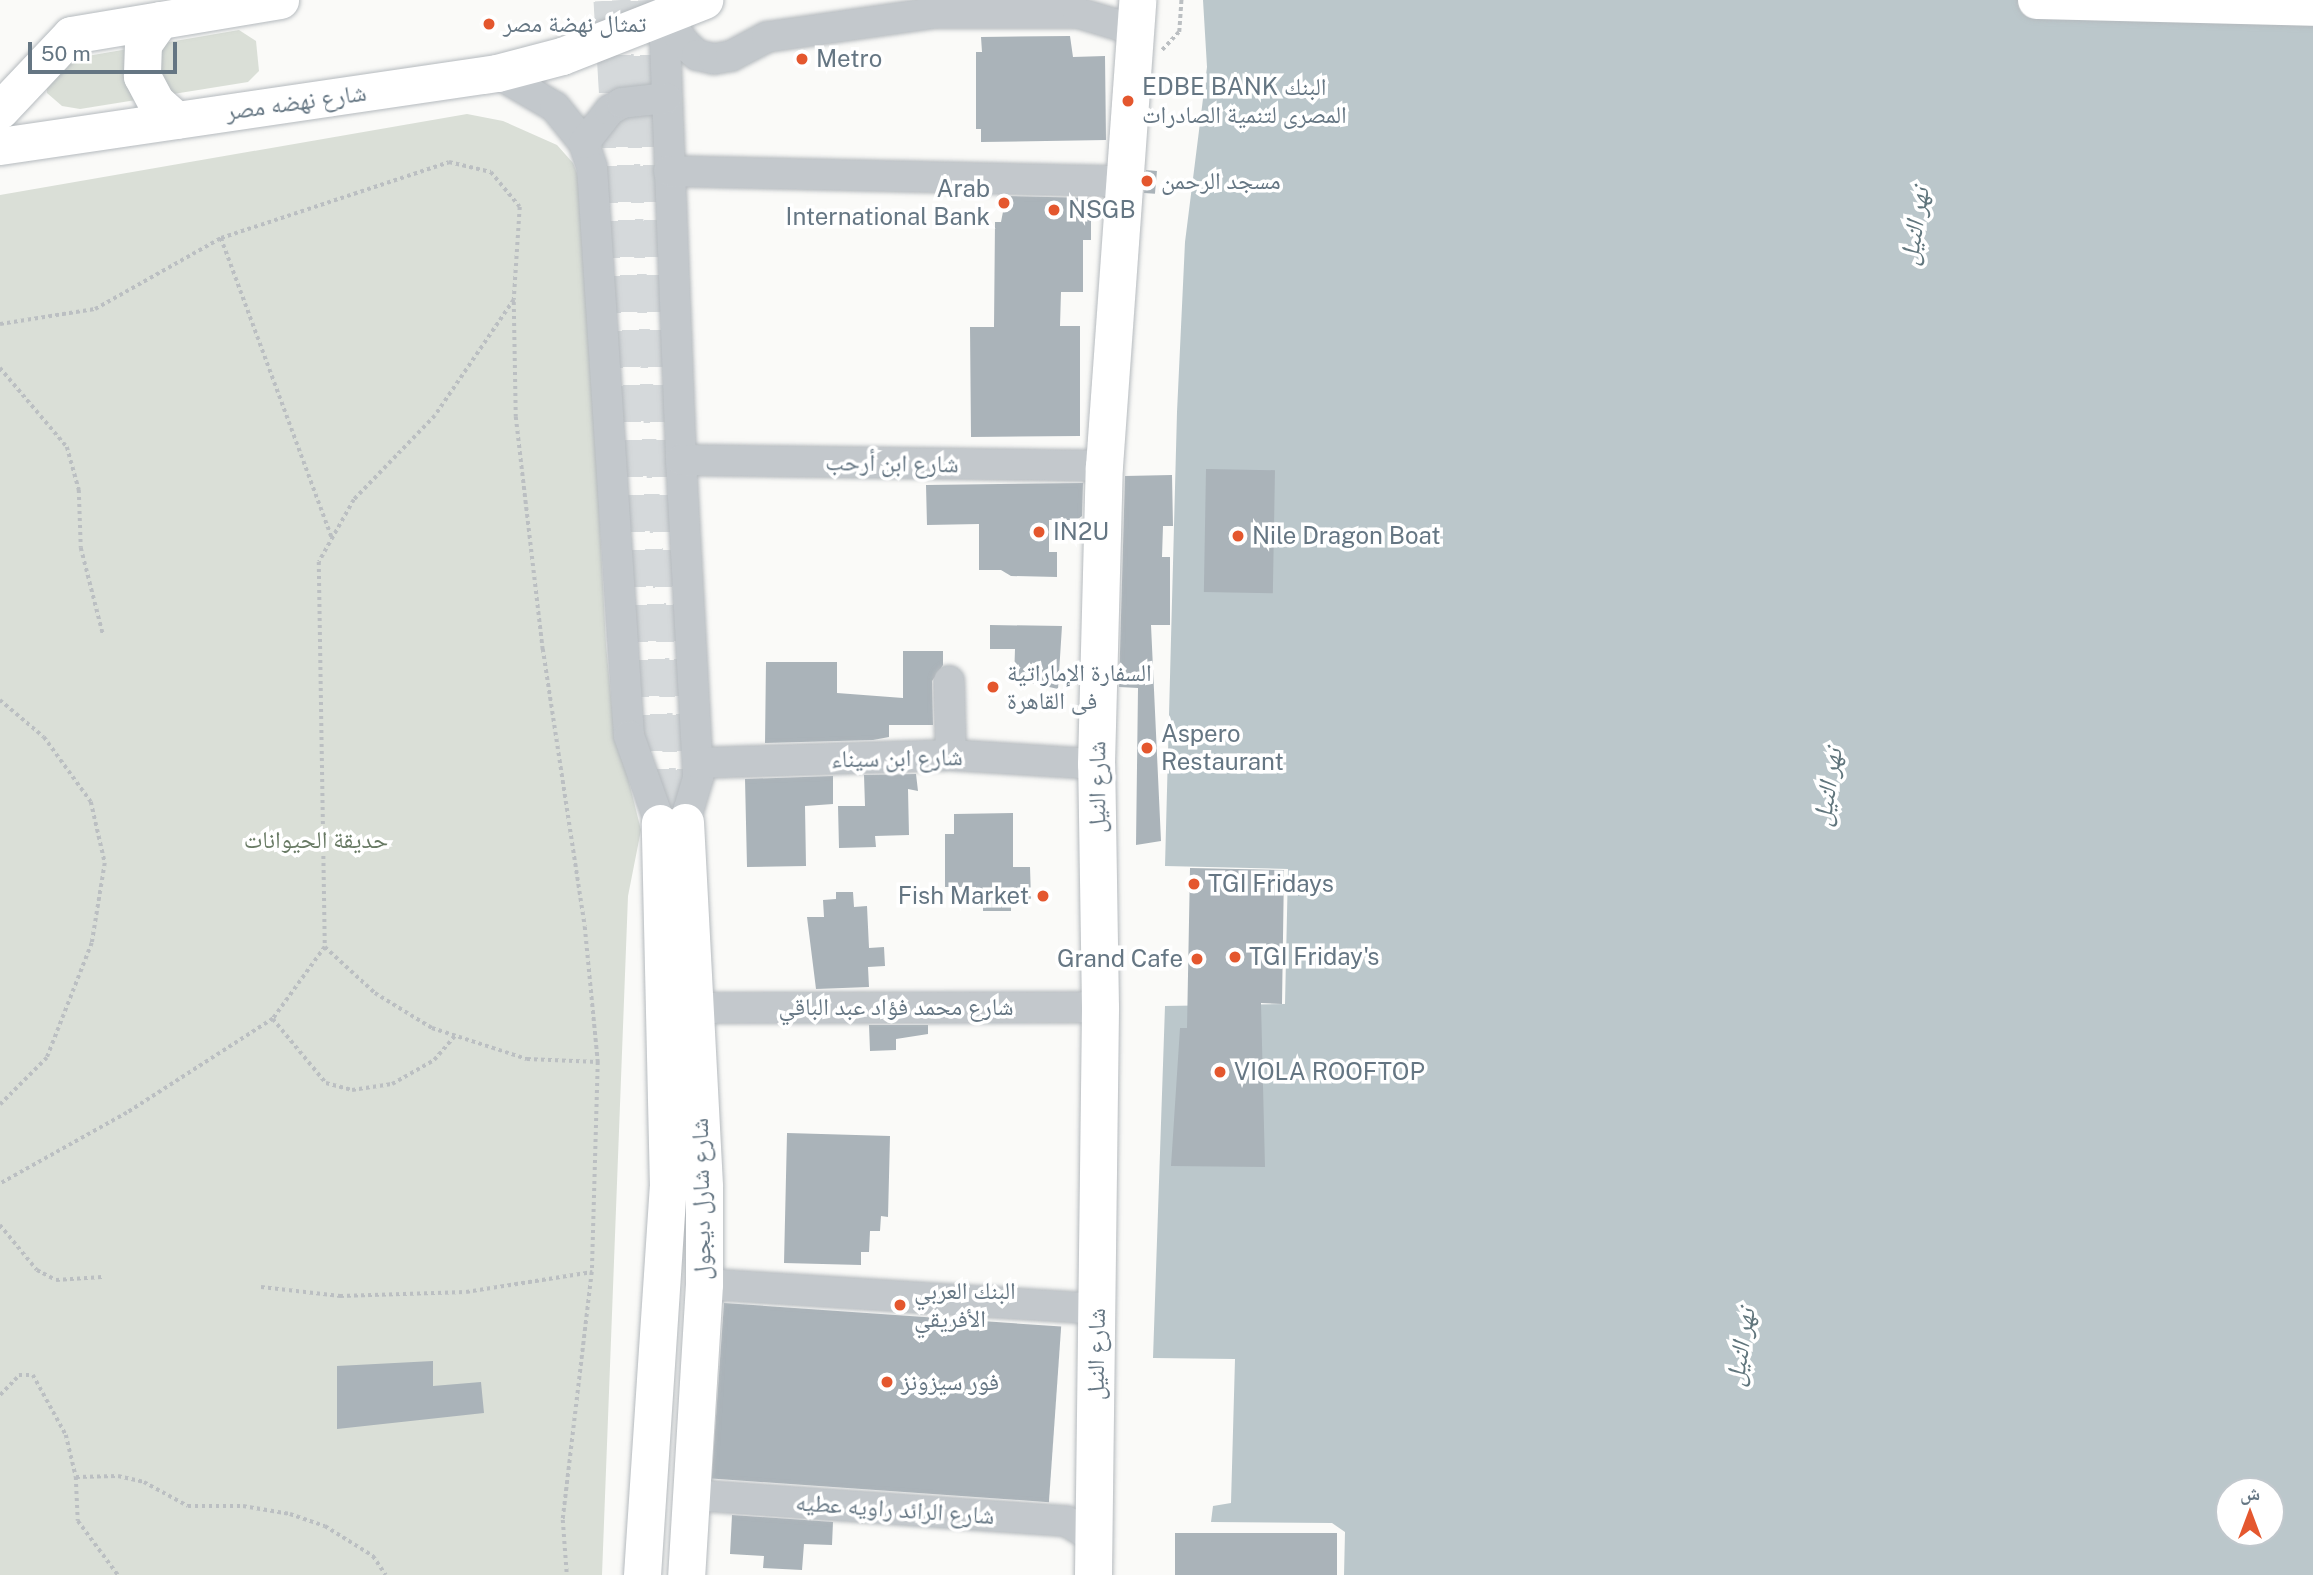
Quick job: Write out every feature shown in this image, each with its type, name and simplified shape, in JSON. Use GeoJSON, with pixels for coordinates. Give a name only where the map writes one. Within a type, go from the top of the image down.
{"type":"FeatureCollection","features":[{"type":"Feature","properties":{"kind":"main road"},"geometry":{"type":"LineString","coordinates":[[0,110],[71,35],[175,12],[280,0]]}},
{"type":"Feature","properties":{"kind":"main road","name":"شارع نهضه مصر"},"geometry":{"type":"LineString","coordinates":[[0,146],[497,73],[589,46],[704,0]]}},
{"type":"Feature","properties":{"kind":"main road"},"geometry":{"type":"LineString","coordinates":[[2036,0],[2313,7]]}},
{"type":"Feature","properties":{"kind":"main road"},"geometry":{"type":"LineString","coordinates":[[175,12],[143,44],[142,76],[156,102],[176,120]]}},
{"type":"Feature","properties":{"kind":"main road","name":"شارع النيل"},"geometry":{"type":"LineString","coordinates":[[1093,1575],[1100,1007],[1096,764],[1104,466],[1122,181],[1136,15]]}},
{"type":"Feature","properties":{"kind":"main road","name":"شارع شارل ديجول"},"geometry":{"type":"LineString","coordinates":[[673,823],[693,1008],[704,1187],[704,1284],[686,1575]]}},
{"type":"Feature","properties":{"kind":"main road","name":"شارع شارل ديجول"},"geometry":{"type":"LineString","coordinates":[[642,1575],[668,1188],[673,823]]}},
{"type":"Feature","properties":{"kind":"street"},"geometry":{"type":"LineString","coordinates":[[664,15],[684,43],[697,55],[714,59],[740,52],[767,37],[934,13],[1136,15]]}},
{"type":"Feature","properties":{"kind":"street"},"geometry":{"type":"LineString","coordinates":[[497,73],[555,107],[584,143],[592,167],[629,736],[673,823],[697,793],[698,763],[681,460],[664,15]]}},
{"type":"Feature","properties":{"kind":"street"},"geometry":{"type":"LineString","coordinates":[[584,143],[610,110],[622,103],[666,98]]}},
{"type":"Feature","properties":{"kind":"street"},"geometry":{"type":"LineString","coordinates":[[669,171],[1122,181]]}},
{"type":"Feature","properties":{"kind":"street","name":"شارع ابن أرحب"},"geometry":{"type":"LineString","coordinates":[[681,460],[1104,466]]}},
{"type":"Feature","properties":{"kind":"street"},"geometry":{"type":"LineString","coordinates":[[949,681],[951,755]]}},
{"type":"Feature","properties":{"kind":"street","name":"شارع ابن سيناء"},"geometry":{"type":"LineString","coordinates":[[698,763],[951,755],[1096,764]]}},
{"type":"Feature","properties":{"kind":"street","name":"شارع محمد فؤاد عبد الباقي"},"geometry":{"type":"LineString","coordinates":[[693,1008],[1100,1007]]}},
{"type":"Feature","properties":{"kind":"street"},"geometry":{"type":"LineString","coordinates":[[704,1284],[1097,1309]]}},
{"type":"Feature","properties":{"kind":"street","name":"شارع الرائد راويه عطيه"},"geometry":{"type":"LineString","coordinates":[[692,1495],[1066,1521],[1093,1537]]}},
{"type":"Feature","properties":{"kind":"path"},"geometry":{"type":"LineString","coordinates":[[1166,48],[1179,33],[1181,0]]}},
{"type":"Feature","properties":{"kind":"path"},"geometry":{"type":"LineString","coordinates":[[0,324],[95,309],[221,238],[449,162],[491,172],[520,207],[513,300],[516,417],[543,649],[585,927],[598,1062],[592,1272],[563,1520],[567,1575]]}},
{"type":"Feature","properties":{"kind":"path"},"geometry":{"type":"LineString","coordinates":[[221,238],[332,538]]}},
{"type":"Feature","properties":{"kind":"path"},"geometry":{"type":"LineString","coordinates":[[0,1184],[127,1113],[273,1019],[325,947],[319,562],[354,500],[435,416],[513,300]]}},
{"type":"Feature","properties":{"kind":"path"},"geometry":{"type":"LineString","coordinates":[[0,368],[67,447],[79,490],[81,548],[103,634]]}},
{"type":"Feature","properties":{"kind":"path"},"geometry":{"type":"LineString","coordinates":[[0,700],[44,737],[91,802],[105,863],[92,943],[47,1058],[0,1105]]}},
{"type":"Feature","properties":{"kind":"path"},"geometry":{"type":"LineString","coordinates":[[325,947],[375,993],[432,1028],[527,1059],[598,1062]]}},
{"type":"Feature","properties":{"kind":"path"},"geometry":{"type":"LineString","coordinates":[[273,1019],[326,1083],[352,1090],[393,1084],[434,1060],[456,1036]]}},
{"type":"Feature","properties":{"kind":"path"},"geometry":{"type":"LineString","coordinates":[[0,1225],[37,1270],[56,1280],[102,1277]]}},
{"type":"Feature","properties":{"kind":"path"},"geometry":{"type":"LineString","coordinates":[[261,1287],[340,1296],[466,1292],[592,1272]]}},
{"type":"Feature","properties":{"kind":"path"},"geometry":{"type":"LineString","coordinates":[[0,1395],[19,1375],[33,1375],[66,1435],[76,1478],[78,1521],[118,1575]]}},
{"type":"Feature","properties":{"kind":"path"},"geometry":{"type":"LineString","coordinates":[[76,1478],[118,1476],[144,1482],[188,1506],[214,1509],[243,1506],[289,1514],[325,1526],[373,1556],[386,1575]]}},
{"type":"Feature","properties":{"kind":"green space"},"geometry":{"type":"Polygon","coordinates":[[[239,30],[256,41],[259,71],[248,82],[80,109],[62,106],[47,93],[45,75],[58,61],[239,30]]]}},
{"type":"Feature","properties":{"kind":"green space","name":"حديقة الحيوانات"},"geometry":{"type":"Polygon","coordinates":[[[467,114],[503,121],[557,145],[573,163],[583,189],[606,645],[613,718],[641,830],[628,896],[602,1575],[0,1575],[0,195],[467,114]]]}},
{"type":"Feature","properties":{"kind":"water","name":"نهر النيل"},"geometry":{"type":"Polygon","coordinates":[[[1203,0],[2313,0],[2313,1575],[1344,1575],[1345,1532],[1332,1523],[1211,1522],[1213,1506],[1231,1503],[1235,1359],[1153,1358],[1165,1006],[1285,1004],[1288,869],[1165,866],[1177,412],[1185,242],[1207,67],[1203,0]]]}},
{"type":"Feature","properties":{"kind":"building"},"geometry":{"type":"Polygon","coordinates":[[[1070,36],[1073,57],[1105,56],[1106,140],[981,142],[981,129],[976,129],[976,52],[982,52],[981,37],[1070,36]]]}},
{"type":"Feature","properties":{"kind":"building"},"geometry":{"type":"Polygon","coordinates":[[[1146,170],[1157,171],[1155,194],[1144,193],[1146,170]]]}},
{"type":"Feature","properties":{"kind":"building"},"geometry":{"type":"Polygon","coordinates":[[[1006,196],[1091,198],[1091,240],[1083,240],[1083,292],[1061,292],[1060,326],[1080,326],[1080,436],[971,437],[970,327],[994,327],[995,222],[1001,222],[1006,196]]]}},
{"type":"Feature","properties":{"kind":"building","name":"Nile Dragon Boat"},"geometry":{"type":"Polygon","coordinates":[[[1206,469],[1275,470],[1273,593],[1204,592],[1206,469]]]}},
{"type":"Feature","properties":{"kind":"building"},"geometry":{"type":"Polygon","coordinates":[[[1172,475],[1173,526],[1163,526],[1162,557],[1170,557],[1170,625],[1151,625],[1161,841],[1136,845],[1138,688],[1119,687],[1125,476],[1172,475]]]}},
{"type":"Feature","properties":{"kind":"building"},"geometry":{"type":"Polygon","coordinates":[[[1083,483],[1082,516],[1077,520],[1049,520],[1049,552],[1057,552],[1057,577],[1011,576],[1001,570],[979,570],[979,524],[927,525],[926,485],[1083,483]]]}},
{"type":"Feature","properties":{"kind":"building"},"geometry":{"type":"Polygon","coordinates":[[[990,625],[1062,626],[1058,689],[1014,679],[1015,649],[990,649],[990,625]]]}},
{"type":"Feature","properties":{"kind":"building"},"geometry":{"type":"Polygon","coordinates":[[[903,651],[943,651],[943,665],[932,681],[933,725],[889,725],[889,737],[873,740],[765,743],[766,662],[837,662],[837,693],[903,698],[903,651]]]}},
{"type":"Feature","properties":{"kind":"building"},"geometry":{"type":"Polygon","coordinates":[[[916,774],[918,791],[908,789],[909,835],[875,836],[876,847],[839,848],[838,806],[865,806],[864,775],[916,774]]]}},
{"type":"Feature","properties":{"kind":"building"},"geometry":{"type":"Polygon","coordinates":[[[833,776],[833,804],[805,806],[806,866],[747,867],[745,779],[833,776]]]}},
{"type":"Feature","properties":{"kind":"building"},"geometry":{"type":"Polygon","coordinates":[[[1013,813],[1013,867],[1030,867],[1031,899],[1011,900],[1011,911],[983,911],[983,902],[976,902],[976,887],[945,887],[945,834],[954,834],[954,814],[1013,813]]]}},
{"type":"Feature","properties":{"kind":"building"},"geometry":{"type":"Polygon","coordinates":[[[1190,868],[1284,870],[1282,1004],[1261,1003],[1265,1167],[1171,1166],[1180,1028],[1187,1028],[1190,868]]]}},
{"type":"Feature","properties":{"kind":"building"},"geometry":{"type":"Polygon","coordinates":[[[836,892],[853,892],[854,907],[867,906],[869,948],[884,947],[885,966],[868,967],[869,987],[816,989],[807,917],[824,917],[823,900],[836,899],[836,892]]]}},
{"type":"Feature","properties":{"kind":"building"},"geometry":{"type":"Polygon","coordinates":[[[869,1025],[928,1025],[928,1034],[896,1039],[896,1050],[870,1051],[869,1025]]]}},
{"type":"Feature","properties":{"kind":"building"},"geometry":{"type":"Polygon","coordinates":[[[787,1133],[890,1136],[888,1217],[881,1216],[880,1231],[870,1231],[869,1252],[861,1252],[861,1265],[784,1263],[787,1133]]]}},
{"type":"Feature","properties":{"kind":"building"},"geometry":{"type":"Polygon","coordinates":[[[724,1303],[1061,1327],[1049,1502],[712,1479],[724,1303]]]}},
{"type":"Feature","properties":{"kind":"building"},"geometry":{"type":"Polygon","coordinates":[[[433,1361],[433,1386],[481,1382],[484,1413],[337,1429],[337,1366],[433,1361]]]}},
{"type":"Feature","properties":{"kind":"building"},"geometry":{"type":"Polygon","coordinates":[[[732,1515],[833,1522],[832,1545],[804,1544],[802,1570],[763,1568],[764,1556],[730,1554],[732,1515]]]}},
{"type":"Feature","properties":{"kind":"building"},"geometry":{"type":"Polygon","coordinates":[[[1175,1533],[1337,1533],[1337,1575],[1175,1575],[1175,1533]]]}},
{"type":"Feature","properties":{"kind":"tunnel"},"geometry":{"type":"LineString","coordinates":[[612,0],[660,816]]}},
{"type":"Feature","properties":{"kind":"tunnel"},"geometry":{"type":"LineString","coordinates":[[638,0],[685,822]]}},
{"type":"Feature","properties":{"kind":"place","name":"تمثال نهضة مصر"},"geometry":{"type":"Point","coordinates":[489,24]}},
{"type":"Feature","properties":{"kind":"place","name":"Metro"},"geometry":{"type":"Point","coordinates":[802,59]}},
{"type":"Feature","properties":{"kind":"place","name":"EDBE BANK البنك المصرى لتنمية الصادرات"},"geometry":{"type":"Point","coordinates":[1128,101]}},
{"type":"Feature","properties":{"kind":"place","name":"مسجد الرحمن"},"geometry":{"type":"Point","coordinates":[1147,181]}},
{"type":"Feature","properties":{"kind":"place","name":"Arab International Bank"},"geometry":{"type":"Point","coordinates":[1004,203]}},
{"type":"Feature","properties":{"kind":"place","name":"NSGB"},"geometry":{"type":"Point","coordinates":[1054,210]}},
{"type":"Feature","properties":{"kind":"place","name":"IN2U"},"geometry":{"type":"Point","coordinates":[1039,532]}},
{"type":"Feature","properties":{"kind":"place","name":"Nile Dragon Boat"},"geometry":{"type":"Point","coordinates":[1238,536]}},
{"type":"Feature","properties":{"kind":"place","name":"السفارة الإماراتية فى القاهرة"},"geometry":{"type":"Point","coordinates":[993,687]}},
{"type":"Feature","properties":{"kind":"place","name":"Aspero Restaurant"},"geometry":{"type":"Point","coordinates":[1147,748]}},
{"type":"Feature","properties":{"kind":"place","name":"TGI Fridays"},"geometry":{"type":"Point","coordinates":[1194,884]}},
{"type":"Feature","properties":{"kind":"place","name":"Fish Market"},"geometry":{"type":"Point","coordinates":[1043,896]}},
{"type":"Feature","properties":{"kind":"place","name":"TGI Friday's"},"geometry":{"type":"Point","coordinates":[1235,957]}},
{"type":"Feature","properties":{"kind":"place","name":"Grand Cafe"},"geometry":{"type":"Point","coordinates":[1197,959]}},
{"type":"Feature","properties":{"kind":"place","name":"VIOLA ROOFTOP"},"geometry":{"type":"Point","coordinates":[1220,1072]}},
{"type":"Feature","properties":{"kind":"place","name":"البنك العربي الأفريقي"},"geometry":{"type":"Point","coordinates":[900,1305]}},
{"type":"Feature","properties":{"kind":"place","name":"فور سيزونز"},"geometry":{"type":"Point","coordinates":[887,1382]}}]}
